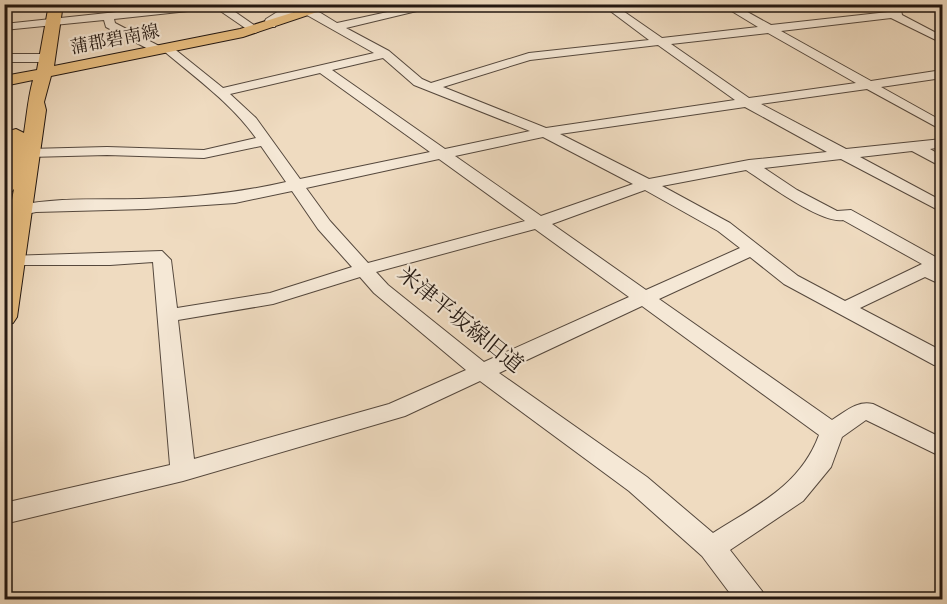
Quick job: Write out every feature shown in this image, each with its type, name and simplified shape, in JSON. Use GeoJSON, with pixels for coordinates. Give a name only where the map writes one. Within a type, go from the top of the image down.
{"type":"FeatureCollection","features":[{"type":"Feature","properties":{"kind":"main road"},"geometry":{"type":"LineString","coordinates":[[4,188],[16,148],[37,110],[35,102],[46,65],[56,4]]}},
{"type":"Feature","properties":{"kind":"main road","name":"蒲郡碧南線"},"geometry":{"type":"LineString","coordinates":[[4,81],[46,65],[164,50],[255,30],[271,25],[299,8],[335,4]]}},
{"type":"Feature","properties":{"kind":"main road"},"geometry":{"type":"LineString","coordinates":[[4,317],[22,210],[16,148]]}},
{"type":"Feature","properties":{"kind":"street"},"geometry":{"type":"LineString","coordinates":[[333,27],[441,4]]}},
{"type":"Feature","properties":{"kind":"street"},"geometry":{"type":"LineString","coordinates":[[606,4],[746,102],[942,207]]}},
{"type":"Feature","properties":{"kind":"street"},"geometry":{"type":"LineString","coordinates":[[725,4],[942,126]]}},
{"type":"Feature","properties":{"kind":"street"},"geometry":{"type":"LineString","coordinates":[[4,27],[223,5],[255,30]]}},
{"type":"Feature","properties":{"kind":"street"},"geometry":{"type":"LineString","coordinates":[[299,8],[385,54],[418,82],[545,132],[694,209],[724,227],[791,280],[942,360]]}},
{"type":"Feature","properties":{"kind":"street"},"geometry":{"type":"LineString","coordinates":[[430,87],[529,57],[771,29],[891,9],[942,40]]}},
{"type":"Feature","properties":{"kind":"street","name":"米津平坂線旧道"},"geometry":{"type":"LineString","coordinates":[[108,16],[110,25],[164,50],[221,92],[251,121],[294,186],[381,289],[483,372],[638,484],[712,548],[752,600]]}},
{"type":"Feature","properties":{"kind":"street"},"geometry":{"type":"LineString","coordinates":[[221,92],[385,54]]}},
{"type":"Feature","properties":{"kind":"street"},"geometry":{"type":"LineString","coordinates":[[4,58],[46,65]]}},
{"type":"Feature","properties":{"kind":"street"},"geometry":{"type":"LineString","coordinates":[[323,69],[832,432]]}},
{"type":"Feature","properties":{"kind":"street"},"geometry":{"type":"LineString","coordinates":[[22,210],[36,207],[235,198],[545,132],[942,74]]}},
{"type":"Feature","properties":{"kind":"street"},"geometry":{"type":"LineString","coordinates":[[16,148],[204,154],[263,141]]}},
{"type":"Feature","properties":{"kind":"street"},"geometry":{"type":"LineString","coordinates":[[168,316],[273,298],[363,270],[538,223],[645,185],[748,165],[942,143]]}},
{"type":"Feature","properties":{"kind":"street"},"geometry":{"type":"LineString","coordinates":[[914,146],[942,162]]}},
{"type":"Feature","properties":{"kind":"street"},"geometry":{"type":"LineString","coordinates":[[748,165],[835,216],[845,214],[935,264],[925,271],[843,309]]}},
{"type":"Feature","properties":{"kind":"street"},"geometry":{"type":"LineString","coordinates":[[4,514],[183,472],[398,410],[752,249]]}},
{"type":"Feature","properties":{"kind":"street"},"geometry":{"type":"LineString","coordinates":[[14,260],[110,260],[156,255],[162,260],[183,472]]}},
{"type":"Feature","properties":{"kind":"street"},"geometry":{"type":"LineString","coordinates":[[925,271],[942,279]]}},
{"type":"Feature","properties":{"kind":"street"},"geometry":{"type":"LineString","coordinates":[[712,548],[794,494],[822,460],[832,432],[865,410],[942,448]]}}]}
